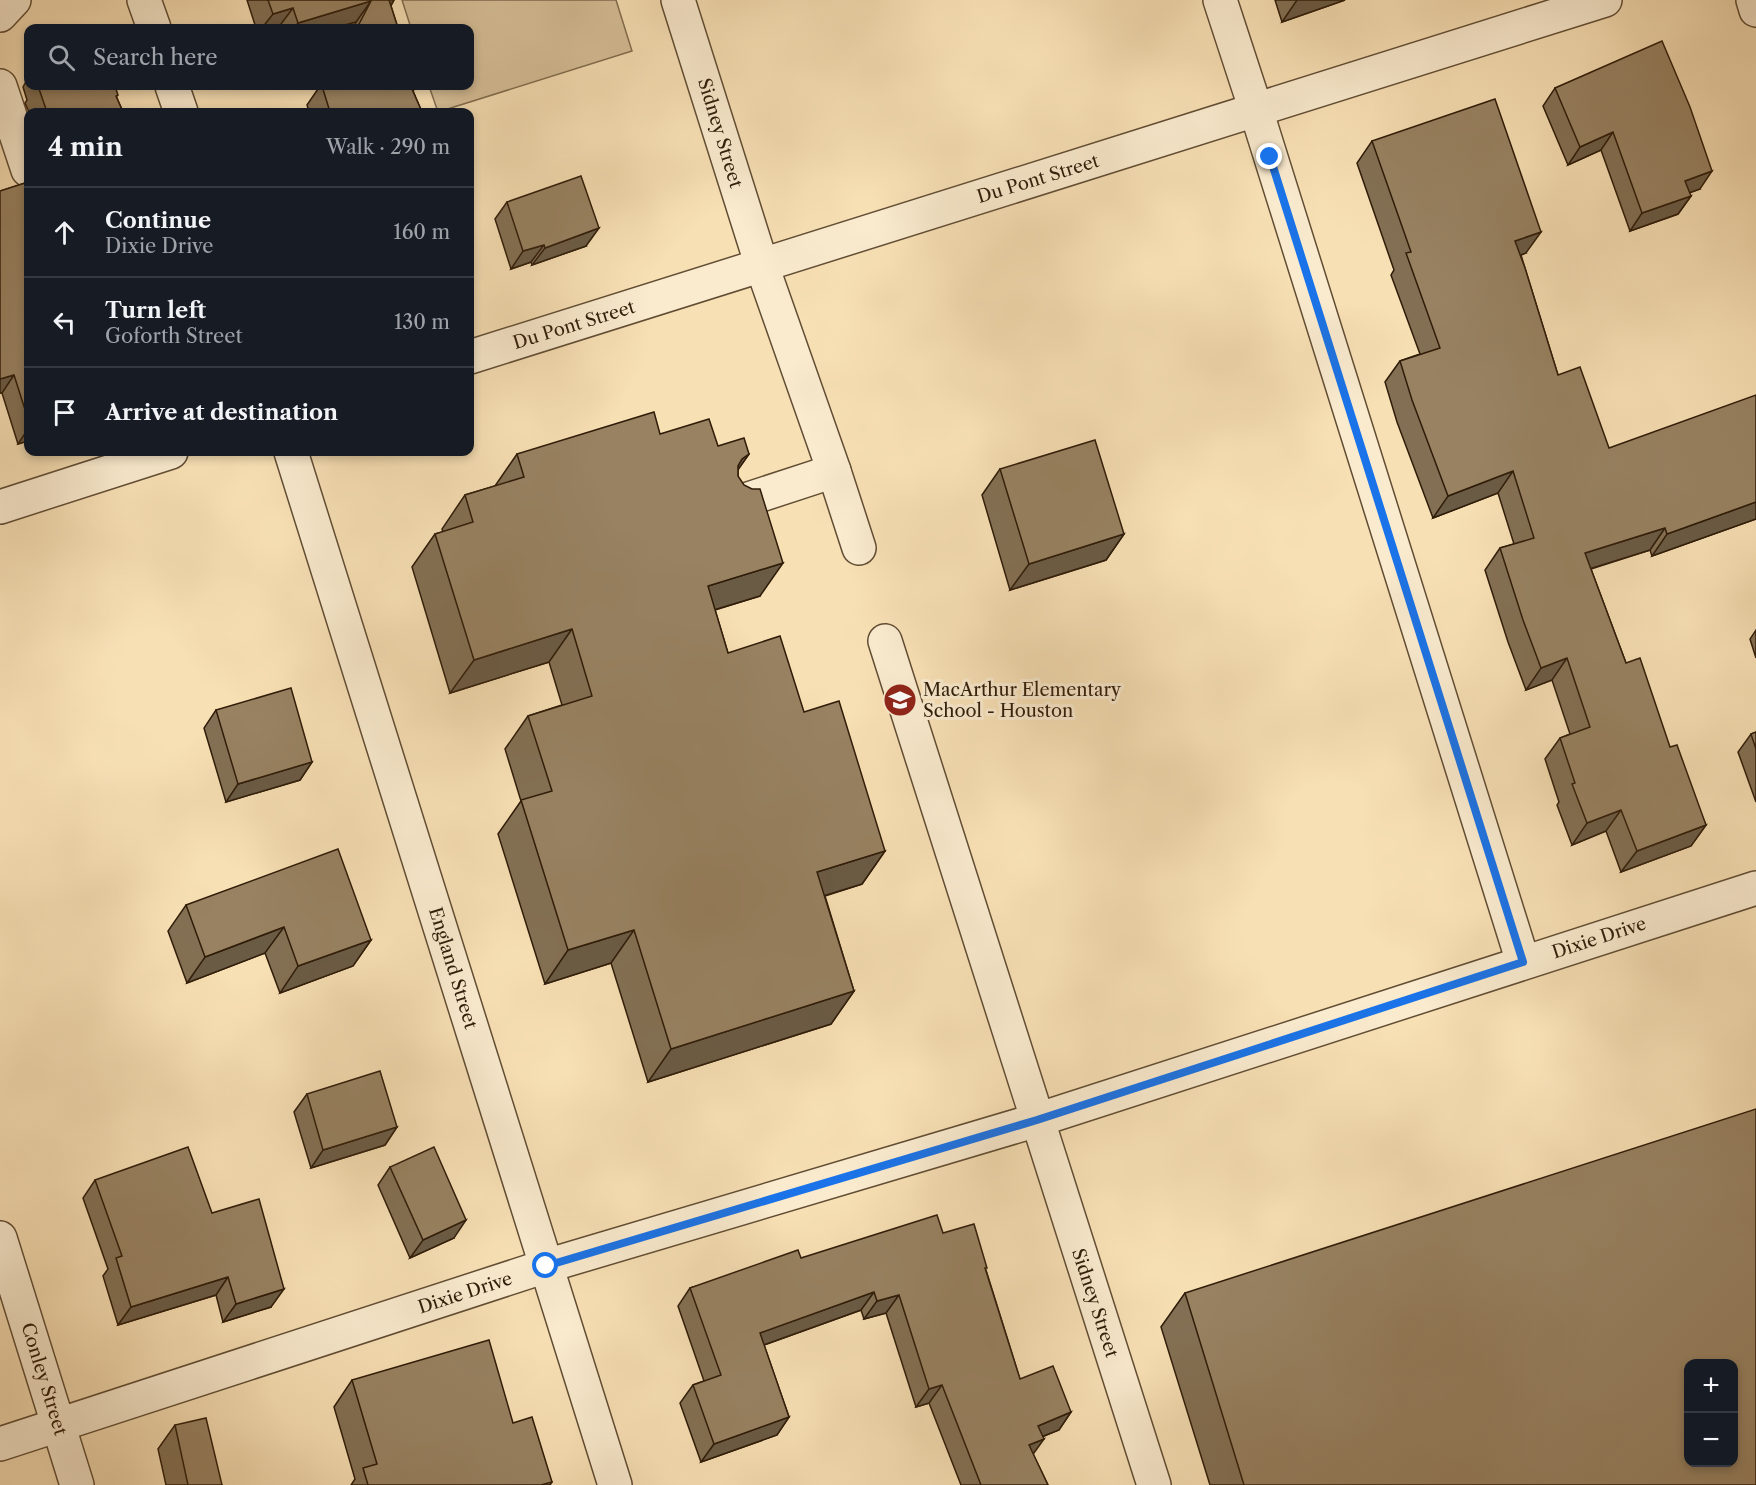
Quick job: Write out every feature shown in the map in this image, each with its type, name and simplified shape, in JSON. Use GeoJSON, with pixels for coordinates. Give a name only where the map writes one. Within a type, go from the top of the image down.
{"type":"FeatureCollection","features":[{"type":"Feature","properties":{"kind":"street"},"geometry":{"type":"LineString","coordinates":[[0,15],[14,0]]}},
{"type":"Feature","properties":{"kind":"street"},"geometry":{"type":"LineString","coordinates":[[144,0],[153,24]]}},
{"type":"Feature","properties":{"kind":"street","name":"Sidney Street"},"geometry":{"type":"LineString","coordinates":[[678,0],[762,266],[859,548]]}},
{"type":"Feature","properties":{"kind":"street"},"geometry":{"type":"LineString","coordinates":[[1220,0],[1523,962]]}},
{"type":"Feature","properties":{"kind":"street","name":"Du Pont Street"},"geometry":{"type":"LineString","coordinates":[[474,356],[1605,0]]}},
{"type":"Feature","properties":{"kind":"street"},"geometry":{"type":"LineString","coordinates":[[1753,0],[1756,10]]}},
{"type":"Feature","properties":{"kind":"street"},"geometry":{"type":"LineString","coordinates":[[0,86],[24,158]]}},
{"type":"Feature","properties":{"kind":"street"},"geometry":{"type":"LineString","coordinates":[[173,90],[180,108]]}},
{"type":"Feature","properties":{"kind":"street"},"geometry":{"type":"LineString","coordinates":[[0,507],[118,460],[144,456]]}},
{"type":"Feature","properties":{"kind":"street","name":"England Street"},"geometry":{"type":"LineString","coordinates":[[292,456],[615,1485]]}},
{"type":"Feature","properties":{"kind":"street"},"geometry":{"type":"LineString","coordinates":[[733,504],[834,471]]}},
{"type":"Feature","properties":{"kind":"street","name":"Sidney Street"},"geometry":{"type":"LineString","coordinates":[[885,641],[1154,1485]]}},
{"type":"Feature","properties":{"kind":"street","name":"Dixie Drive"},"geometry":{"type":"LineString","coordinates":[[0,1444],[546,1266],[1037,1120],[1756,888]]}},
{"type":"Feature","properties":{"kind":"street","name":"Conley Street"},"geometry":{"type":"LineString","coordinates":[[0,1238],[77,1485]]}},
{"type":"Feature","properties":{"kind":"shaded area"},"geometry":{"type":"Polygon","coordinates":[[[402,0],[616,0],[632,51],[451,108],[437,108],[430,90],[474,90],[474,24],[410,24],[402,0]]]}},
{"type":"Feature","properties":{"kind":"building"},"geometry":{"type":"Polygon","coordinates":[[[268,0],[389,0],[397,24],[359,24],[371,1],[298,23],[293,8],[273,14],[268,0]]]}},
{"type":"Feature","properties":{"kind":"building"},"geometry":{"type":"Polygon","coordinates":[[[1662,41],[1690,107],[1712,171],[1685,181],[1691,196],[1642,213],[1613,132],[1580,147],[1555,88],[1662,41]]]}},
{"type":"Feature","properties":{"kind":"building"},"geometry":{"type":"Polygon","coordinates":[[[39,90],[116,90],[118,95],[116,96],[121,108],[46,108],[39,90]]]}},
{"type":"Feature","properties":{"kind":"building"},"geometry":{"type":"Polygon","coordinates":[[[323,90],[412,90],[420,108],[329,108],[323,90]]]}},
{"type":"Feature","properties":{"kind":"building"},"geometry":{"type":"Polygon","coordinates":[[[1495,99],[1541,232],[1515,241],[1558,375],[1580,367],[1609,448],[1756,395],[1756,502],[1667,534],[1665,528],[1585,553],[1626,663],[1640,658],[1670,747],[1677,745],[1706,825],[1637,851],[1621,810],[1587,823],[1572,784],[1575,783],[1560,738],[1590,727],[1567,658],[1541,668],[1500,548],[1534,538],[1513,471],[1448,496],[1400,361],[1440,348],[1406,253],[1411,252],[1372,141],[1495,99]]]}},
{"type":"Feature","properties":{"kind":"building"},"geometry":{"type":"Polygon","coordinates":[[[581,176],[599,228],[545,248],[544,245],[523,251],[507,202],[581,176]]]}},
{"type":"Feature","properties":{"kind":"building"},"geometry":{"type":"Polygon","coordinates":[[[24,183],[24,406],[14,375],[0,379],[0,191],[24,183]]]}},
{"type":"Feature","properties":{"kind":"building"},"geometry":{"type":"Polygon","coordinates":[[[654,412],[660,434],[709,419],[718,446],[744,438],[749,454],[738,466],[738,476],[744,485],[752,489],[760,489],[783,563],[708,586],[728,653],[780,636],[804,712],[839,701],[885,851],[817,872],[854,991],[671,1049],[634,930],[568,950],[521,800],[552,791],[528,716],[592,696],[572,629],[474,660],[435,534],[473,522],[465,495],[524,477],[517,454],[654,412]]]}},
{"type":"Feature","properties":{"kind":"building"},"geometry":{"type":"Polygon","coordinates":[[[1095,440],[1124,534],[1029,564],[1000,469],[1095,440]]]}},
{"type":"Feature","properties":{"kind":"building"},"geometry":{"type":"Polygon","coordinates":[[[291,688],[312,762],[238,784],[216,710],[291,688]]]}},
{"type":"Feature","properties":{"kind":"building"},"geometry":{"type":"Polygon","coordinates":[[[1756,732],[1756,749],[1751,734],[1756,732]]]}},
{"type":"Feature","properties":{"kind":"building"},"geometry":{"type":"Polygon","coordinates":[[[338,849],[371,940],[298,966],[284,927],[205,957],[186,905],[338,849]]]}},
{"type":"Feature","properties":{"kind":"building"},"geometry":{"type":"Polygon","coordinates":[[[380,1071],[397,1127],[323,1150],[307,1094],[380,1071]]]}},
{"type":"Feature","properties":{"kind":"building"},"geometry":{"type":"Polygon","coordinates":[[[1756,1109],[1756,1485],[1244,1485],[1185,1293],[1756,1109]]]}},
{"type":"Feature","properties":{"kind":"building"},"geometry":{"type":"Polygon","coordinates":[[[188,1147],[212,1213],[259,1199],[284,1289],[236,1304],[228,1277],[131,1307],[116,1258],[122,1256],[95,1180],[188,1147]]]}},
{"type":"Feature","properties":{"kind":"building"},"geometry":{"type":"Polygon","coordinates":[[[434,1147],[466,1220],[423,1240],[390,1167],[434,1147]]]}},
{"type":"Feature","properties":{"kind":"building"},"geometry":{"type":"Polygon","coordinates":[[[937,1215],[943,1233],[974,1224],[987,1268],[985,1268],[1020,1379],[1053,1366],[1071,1412],[1038,1426],[1044,1439],[1029,1445],[1048,1485],[981,1485],[942,1385],[929,1389],[899,1295],[877,1301],[874,1292],[760,1333],[789,1417],[714,1444],[693,1385],[721,1375],[690,1288],[798,1250],[801,1258],[937,1215]]]}},
{"type":"Feature","properties":{"kind":"building"},"geometry":{"type":"Polygon","coordinates":[[[489,1340],[513,1423],[532,1417],[552,1482],[541,1485],[368,1485],[363,1468],[377,1464],[352,1380],[489,1340]]]}},
{"type":"Feature","properties":{"kind":"building"},"geometry":{"type":"Polygon","coordinates":[[[206,1418],[222,1485],[188,1485],[175,1425],[206,1418]]]}},
{"type":"Feature","properties":{"kind":"place","name":"MacArthur Elementary School - Houston"},"geometry":{"type":"Point","coordinates":[900,700]}},
{"type":"Feature","properties":{"kind":"route"},"geometry":{"type":"LineString","coordinates":[[546,1266],[1037,1120],[1523,962],[1270,157]]}}]}
